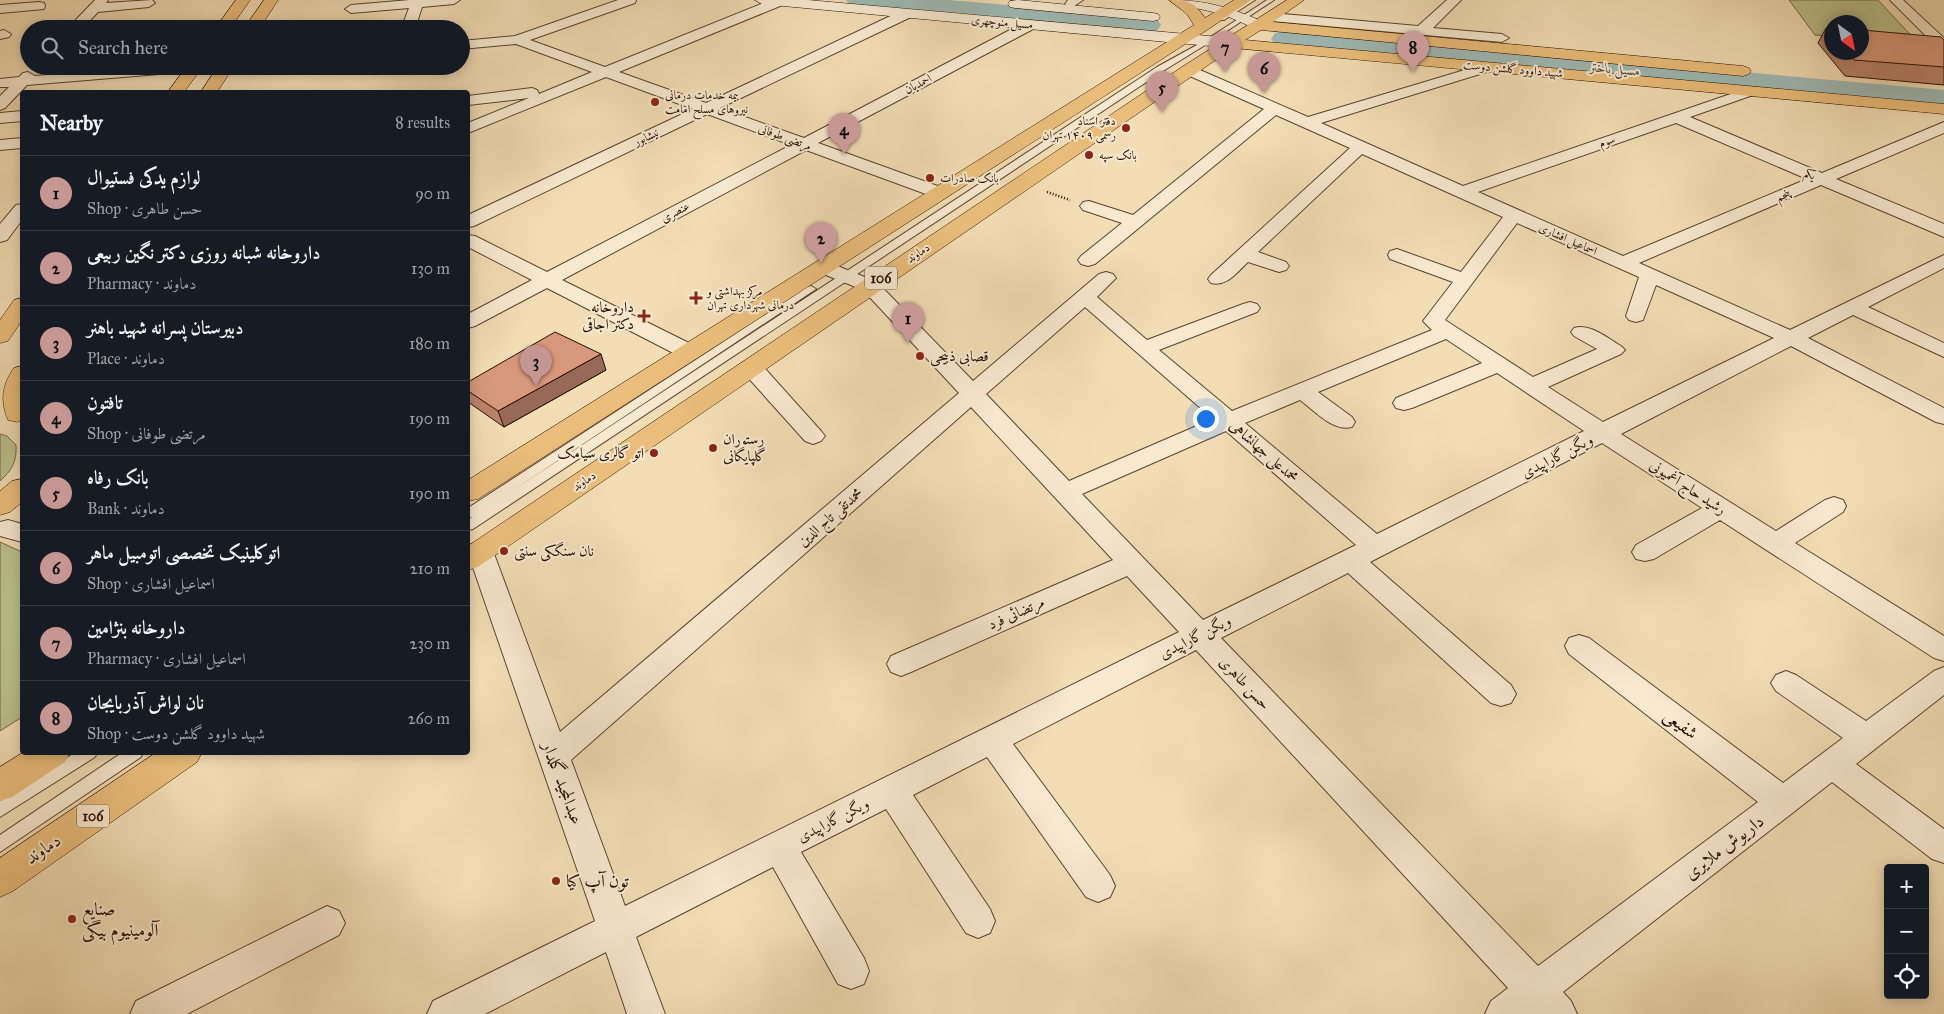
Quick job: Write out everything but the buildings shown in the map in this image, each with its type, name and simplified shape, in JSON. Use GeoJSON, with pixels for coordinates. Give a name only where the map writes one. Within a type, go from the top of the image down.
{"type":"FeatureCollection","features":[{"type":"Feature","properties":{"kind":"main road"},"geometry":{"type":"LineString","coordinates":[[229,20],[243,0]]}},
{"type":"Feature","properties":{"kind":"main road"},"geometry":{"type":"LineString","coordinates":[[257,20],[270,0]]}},
{"type":"Feature","properties":{"kind":"main road","name":"مسیل منوچهری"},"geometry":{"type":"LineString","coordinates":[[762,0],[1186,40],[1205,34],[1231,43]]}},
{"type":"Feature","properties":{"kind":"main road"},"geometry":{"type":"LineString","coordinates":[[1177,0],[1247,9]]}},
{"type":"Feature","properties":{"kind":"main road"},"geometry":{"type":"LineString","coordinates":[[1177,0],[1199,19],[1205,34]]}},
{"type":"Feature","properties":{"kind":"main road","name":"دماوند"},"geometry":{"type":"LineString","coordinates":[[472,546],[751,367],[1188,70],[1231,43],[1247,9],[1297,0]]}},
{"type":"Feature","properties":{"kind":"main road","name":"مسیل منوچهری"},"geometry":{"type":"LineString","coordinates":[[1004,3],[1070,4],[1153,17]]}},
{"type":"Feature","properties":{"kind":"main road","name":"106"},"geometry":{"type":"LineString","coordinates":[[1205,34],[1247,9]]}},
{"type":"Feature","properties":{"kind":"main road","name":"شهید داوود گلشن دوست"},"geometry":{"type":"LineString","coordinates":[[1247,9],[1755,72]]}},
{"type":"Feature","properties":{"kind":"main road","name":"106"},"geometry":{"type":"LineString","coordinates":[[470,491],[940,193],[1186,40]]}},
{"type":"Feature","properties":{"kind":"main road","name":"شهید داوود گلشن دوست"},"geometry":{"type":"LineString","coordinates":[[1231,43],[1944,108]]}},
{"type":"Feature","properties":{"kind":"main road"},"geometry":{"type":"LineString","coordinates":[[177,90],[188,75]]}},
{"type":"Feature","properties":{"kind":"main road"},"geometry":{"type":"LineString","coordinates":[[210,90],[220,75]]}},
{"type":"Feature","properties":{"kind":"main road"},"geometry":{"type":"LineString","coordinates":[[0,336],[20,308]]}},
{"type":"Feature","properties":{"kind":"main road"},"geometry":{"type":"LineString","coordinates":[[13,414],[11,396],[20,376]]}},
{"type":"Feature","properties":{"kind":"main road"},"geometry":{"type":"LineString","coordinates":[[10,522],[20,494]]}},
{"type":"Feature","properties":{"kind":"main road"},"geometry":{"type":"LineString","coordinates":[[0,786],[48,755]]}},
{"type":"Feature","properties":{"kind":"main road","name":"دماوند"},"geometry":{"type":"LineString","coordinates":[[0,879],[181,755]]}},
{"type":"Feature","properties":{"kind":"street"},"geometry":{"type":"LineString","coordinates":[[351,9],[454,0]]}},
{"type":"Feature","properties":{"kind":"street"},"geometry":{"type":"LineString","coordinates":[[470,44],[517,40],[630,0]]}},
{"type":"Feature","properties":{"kind":"street"},"geometry":{"type":"LineString","coordinates":[[1421,31],[1454,0]]}},
{"type":"Feature","properties":{"kind":"street"},"geometry":{"type":"LineString","coordinates":[[1896,0],[1944,46]]}},
{"type":"Feature","properties":{"kind":"street"},"geometry":{"type":"LineString","coordinates":[[411,20],[418,2]]}},
{"type":"Feature","properties":{"kind":"street"},"geometry":{"type":"LineString","coordinates":[[470,127],[780,2]]}},
{"type":"Feature","properties":{"kind":"street"},"geometry":{"type":"LineString","coordinates":[[80,20],[98,4],[149,3]]}},
{"type":"Feature","properties":{"kind":"street"},"geometry":{"type":"LineString","coordinates":[[0,10],[39,6]]}},
{"type":"Feature","properties":{"kind":"street"},"geometry":{"type":"LineString","coordinates":[[1247,9],[1421,31],[1502,38]]}},
{"type":"Feature","properties":{"kind":"street","name":"نیشابور"},"geometry":{"type":"LineString","coordinates":[[470,221],[906,14]]}},
{"type":"Feature","properties":{"kind":"street"},"geometry":{"type":"LineString","coordinates":[[1917,19],[1935,21]]}},
{"type":"Feature","properties":{"kind":"street","name":"احمدیان"},"geometry":{"type":"LineString","coordinates":[[804,144],[1032,24]]}},
{"type":"Feature","properties":{"kind":"street","name":"مرتضی طوفانی"},"geometry":{"type":"LineString","coordinates":[[517,40],[940,193]]}},
{"type":"Feature","properties":{"kind":"street"},"geometry":{"type":"LineString","coordinates":[[1306,122],[1488,67]]}},
{"type":"Feature","properties":{"kind":"street","name":"اسماعیل افشاری"},"geometry":{"type":"LineString","coordinates":[[1188,70],[1791,338],[1944,417]]}},
{"type":"Feature","properties":{"kind":"street"},"geometry":{"type":"LineString","coordinates":[[0,105],[29,75]]}},
{"type":"Feature","properties":{"kind":"street"},"geometry":{"type":"LineString","coordinates":[[0,83],[92,75]]}},
{"type":"Feature","properties":{"kind":"street"},"geometry":{"type":"LineString","coordinates":[[470,100],[560,90]]}},
{"type":"Feature","properties":{"kind":"street","name":"سوم"},"geometry":{"type":"LineString","coordinates":[[1462,192],[1751,91]]}},
{"type":"Feature","properties":{"kind":"street"},"geometry":{"type":"LineString","coordinates":[[1088,260],[1274,109]]}},
{"type":"Feature","properties":{"kind":"street"},"geometry":{"type":"LineString","coordinates":[[0,118],[20,116]]}},
{"type":"Feature","properties":{"kind":"street","name":"یکم"},"geometry":{"type":"LineString","coordinates":[[1676,117],[1944,231]]}},
{"type":"Feature","properties":{"kind":"street","name":"پنجم"},"geometry":{"type":"LineString","coordinates":[[1623,263],[1944,126]]}},
{"type":"Feature","properties":{"kind":"street"},"geometry":{"type":"LineString","coordinates":[[0,145],[20,143]]}},
{"type":"Feature","properties":{"kind":"street","name":"عنصری"},"geometry":{"type":"LineString","coordinates":[[470,321],[804,144]]}},
{"type":"Feature","properties":{"kind":"street"},"geometry":{"type":"LineString","coordinates":[[1218,279],[1360,147]]}},
{"type":"Feature","properties":{"kind":"street"},"geometry":{"type":"LineString","coordinates":[[1089,206],[1136,222]]}},
{"type":"Feature","properties":{"kind":"street"},"geometry":{"type":"LineString","coordinates":[[0,213],[20,210]]}},
{"type":"Feature","properties":{"kind":"street"},"geometry":{"type":"LineString","coordinates":[[0,236],[20,212]]}},
{"type":"Feature","properties":{"kind":"street"},"geometry":{"type":"LineString","coordinates":[[1065,492],[1302,391],[1440,326],[1460,286],[1514,215]]}},
{"type":"Feature","properties":{"kind":"street"},"geometry":{"type":"LineString","coordinates":[[470,241],[689,352]]}},
{"type":"Feature","properties":{"kind":"street"},"geometry":{"type":"LineString","coordinates":[[1244,254],[1279,266]]}},
{"type":"Feature","properties":{"kind":"street","name":"ویگن گاراپیدی"},"geometry":{"type":"LineString","coordinates":[[446,1014],[1944,261]]}},
{"type":"Feature","properties":{"kind":"street"},"geometry":{"type":"LineString","coordinates":[[1394,263],[1460,286]]}},
{"type":"Feature","properties":{"kind":"street"},"geometry":{"type":"LineString","coordinates":[[823,267],[870,286]]}},
{"type":"Feature","properties":{"kind":"street"},"geometry":{"type":"LineString","coordinates":[[1636,316],[1649,275]]}},
{"type":"Feature","properties":{"kind":"street","name":"محمدتقی تاج الدین"},"geometry":{"type":"LineString","coordinates":[[554,756],[1106,278]]}},
{"type":"Feature","properties":{"kind":"street","name":"حسن طاهری"},"geometry":{"type":"LineString","coordinates":[[870,286],[1558,1014]]}},
{"type":"Feature","properties":{"kind":"street","name":"محمدعلی جهانشاهی"},"geometry":{"type":"LineString","coordinates":[[1085,297],[1375,547]]}},
{"type":"Feature","properties":{"kind":"street"},"geometry":{"type":"LineString","coordinates":[[1852,307],[1944,351]]}},
{"type":"Feature","properties":{"kind":"street"},"geometry":{"type":"LineString","coordinates":[[1144,348],[1250,308]]}},
{"type":"Feature","properties":{"kind":"street","name":"رشید حاج آغمیونی"},"geometry":{"type":"LineString","coordinates":[[1440,326],[1603,433],[1944,650]]}},
{"type":"Feature","properties":{"kind":"street"},"geometry":{"type":"LineString","coordinates":[[1531,386],[1614,350],[1581,332]]}},
{"type":"Feature","properties":{"kind":"street"},"geometry":{"type":"LineString","coordinates":[[1404,403],[1499,364]]}},
{"type":"Feature","properties":{"kind":"street"},"geometry":{"type":"LineString","coordinates":[[751,367],[813,436]]}},
{"type":"Feature","properties":{"kind":"street"},"geometry":{"type":"LineString","coordinates":[[1302,391],[1344,422]]}},
{"type":"Feature","properties":{"kind":"street"},"geometry":{"type":"LineString","coordinates":[[1776,543],[1834,506]]}},
{"type":"Feature","properties":{"kind":"street"},"geometry":{"type":"LineString","coordinates":[[1645,552],[1721,508]]}},
{"type":"Feature","properties":{"kind":"street","name":"عبدالمجید گلدار"},"geometry":{"type":"LineString","coordinates":[[472,546],[554,756],[646,1014]]}},
{"type":"Feature","properties":{"kind":"street"},"geometry":{"type":"LineString","coordinates":[[1350,559],[1501,694]]}},
{"type":"Feature","properties":{"kind":"street","name":"مرتضائی فرد"},"geometry":{"type":"LineString","coordinates":[[901,664],[1132,563]]}},
{"type":"Feature","properties":{"kind":"street","name":"شفیعی"},"geometry":{"type":"LineString","coordinates":[[1579,646],[1783,802]]}},
{"type":"Feature","properties":{"kind":"street","name":"داریوش ملایری"},"geometry":{"type":"LineString","coordinates":[[1504,1014],[1944,679]]}},
{"type":"Feature","properties":{"kind":"street"},"geometry":{"type":"LineString","coordinates":[[1786,683],[1867,738]]}},
{"type":"Feature","properties":{"kind":"street"},"geometry":{"type":"LineString","coordinates":[[992,740],[1098,886]]}},
{"type":"Feature","properties":{"kind":"street"},"geometry":{"type":"LineString","coordinates":[[1832,764],[1944,848]]}},
{"type":"Feature","properties":{"kind":"street"},"geometry":{"type":"LineString","coordinates":[[891,790],[978,921]]}},
{"type":"Feature","properties":{"kind":"street"},"geometry":{"type":"LineString","coordinates":[[780,846],[851,971]]}},
{"type":"Feature","properties":{"kind":"street"},"geometry":{"type":"LineString","coordinates":[[149,1014],[327,923]]}},
{"type":"Feature","properties":{"kind":"lane"},"geometry":{"type":"LineString","coordinates":[[470,513],[1186,40],[1247,9]]}},
{"type":"Feature","properties":{"kind":"lane"},"geometry":{"type":"LineString","coordinates":[[472,546],[1160,69],[1205,34]]}},
{"type":"Feature","properties":{"kind":"lane"},"geometry":{"type":"LineString","coordinates":[[0,810],[85,755]]}},
{"type":"Feature","properties":{"kind":"lane"},"geometry":{"type":"LineString","coordinates":[[0,844],[132,755]]}},
{"type":"Feature","properties":{"kind":"path"},"geometry":{"type":"LineString","coordinates":[[1021,183],[1089,206]]}},
{"type":"Feature","properties":{"kind":"green space"},"geometry":{"type":"Polygon","coordinates":[[[1789,0],[1878,0],[1919,44],[1869,40],[1869,15],[1824,15],[1824,36],[1815,35],[1789,0]]]}},
{"type":"Feature","properties":{"kind":"green space"},"geometry":{"type":"Polygon","coordinates":[[[972,6],[1025,8],[1155,22],[1147,29],[966,14],[972,6]]]}},
{"type":"Feature","properties":{"kind":"green space"},"geometry":{"type":"Polygon","coordinates":[[[0,434],[7,436],[16,445],[16,456],[8,473],[0,481],[0,434]]]}},
{"type":"Feature","properties":{"kind":"green space"},"geometry":{"type":"Polygon","coordinates":[[[0,542],[20,551],[20,718],[0,731],[0,542]]]}},
{"type":"Feature","properties":{"kind":"waterway","name":"مسیل منوچهری"},"geometry":{"type":"LineString","coordinates":[[859,0],[1148,25]]}},
{"type":"Feature","properties":{"kind":"waterway","name":"مسیل باختر"},"geometry":{"type":"LineString","coordinates":[[1285,39],[1944,99]]}},
{"type":"Feature","properties":{"kind":"place","name":"داروخانه بنژامین"},"geometry":{"type":"Point","coordinates":[1225,72]}},
{"type":"Feature","properties":{"kind":"place","name":"نان لواش آذربایجان"},"geometry":{"type":"Point","coordinates":[1413,72]}},
{"type":"Feature","properties":{"kind":"place","name":"اتوکلینیک تخصصی اتومبیل ماهر"},"geometry":{"type":"Point","coordinates":[1264,93]}},
{"type":"Feature","properties":{"kind":"place","name":"بیمه خدمات درمانی نیروهای مسلح امامت"},"geometry":{"type":"Point","coordinates":[655,102]}},
{"type":"Feature","properties":{"kind":"place","name":"بانک رفاه"},"geometry":{"type":"Point","coordinates":[1162,112]}},
{"type":"Feature","properties":{"kind":"place","name":"دفتر اسناد رسمی ۱۴۰۹ تهران"},"geometry":{"type":"Point","coordinates":[1126,128]}},
{"type":"Feature","properties":{"kind":"place","name":"تافتون"},"geometry":{"type":"Point","coordinates":[844,154]}},
{"type":"Feature","properties":{"kind":"place","name":"بانک سپه"},"geometry":{"type":"Point","coordinates":[1089,155]}},
{"type":"Feature","properties":{"kind":"place","name":"بانک صادرات"},"geometry":{"type":"Point","coordinates":[930,178]}},
{"type":"Feature","properties":{"kind":"place","name":"داروخانه شبانه روزی دکتر نگین ربیعی"},"geometry":{"type":"Point","coordinates":[821,263]}},
{"type":"Feature","properties":{"kind":"place","name":"مرکز بهداشتی و درمانی شهرداری تهران"},"geometry":{"type":"Point","coordinates":[696,298]}},
{"type":"Feature","properties":{"kind":"place","name":"داروخانه دکتر اجاقی"},"geometry":{"type":"Point","coordinates":[644,316]}},
{"type":"Feature","properties":{"kind":"place","name":"لوازم یدکی فستیوال"},"geometry":{"type":"Point","coordinates":[908,343]}},
{"type":"Feature","properties":{"kind":"place","name":"قصابی ذبیحی"},"geometry":{"type":"Point","coordinates":[920,356]}},
{"type":"Feature","properties":{"kind":"place","name":"دبیرستان پسرانه شهید باهنر"},"geometry":{"type":"Point","coordinates":[536,386]}},
{"type":"Feature","properties":{"kind":"place","name":"رستوران گلپایگانی"},"geometry":{"type":"Point","coordinates":[713,448]}},
{"type":"Feature","properties":{"kind":"place","name":"اتو گالری سیامک"},"geometry":{"type":"Point","coordinates":[654,453]}},
{"type":"Feature","properties":{"kind":"place","name":"نان سنگکی سنتی"},"geometry":{"type":"Point","coordinates":[504,551]}},
{"type":"Feature","properties":{"kind":"place","name":"تون آپ کیا"},"geometry":{"type":"Point","coordinates":[556,881]}},
{"type":"Feature","properties":{"kind":"place","name":"صنایع آلومینیوم بیگی"},"geometry":{"type":"Point","coordinates":[72,919]}}]}
